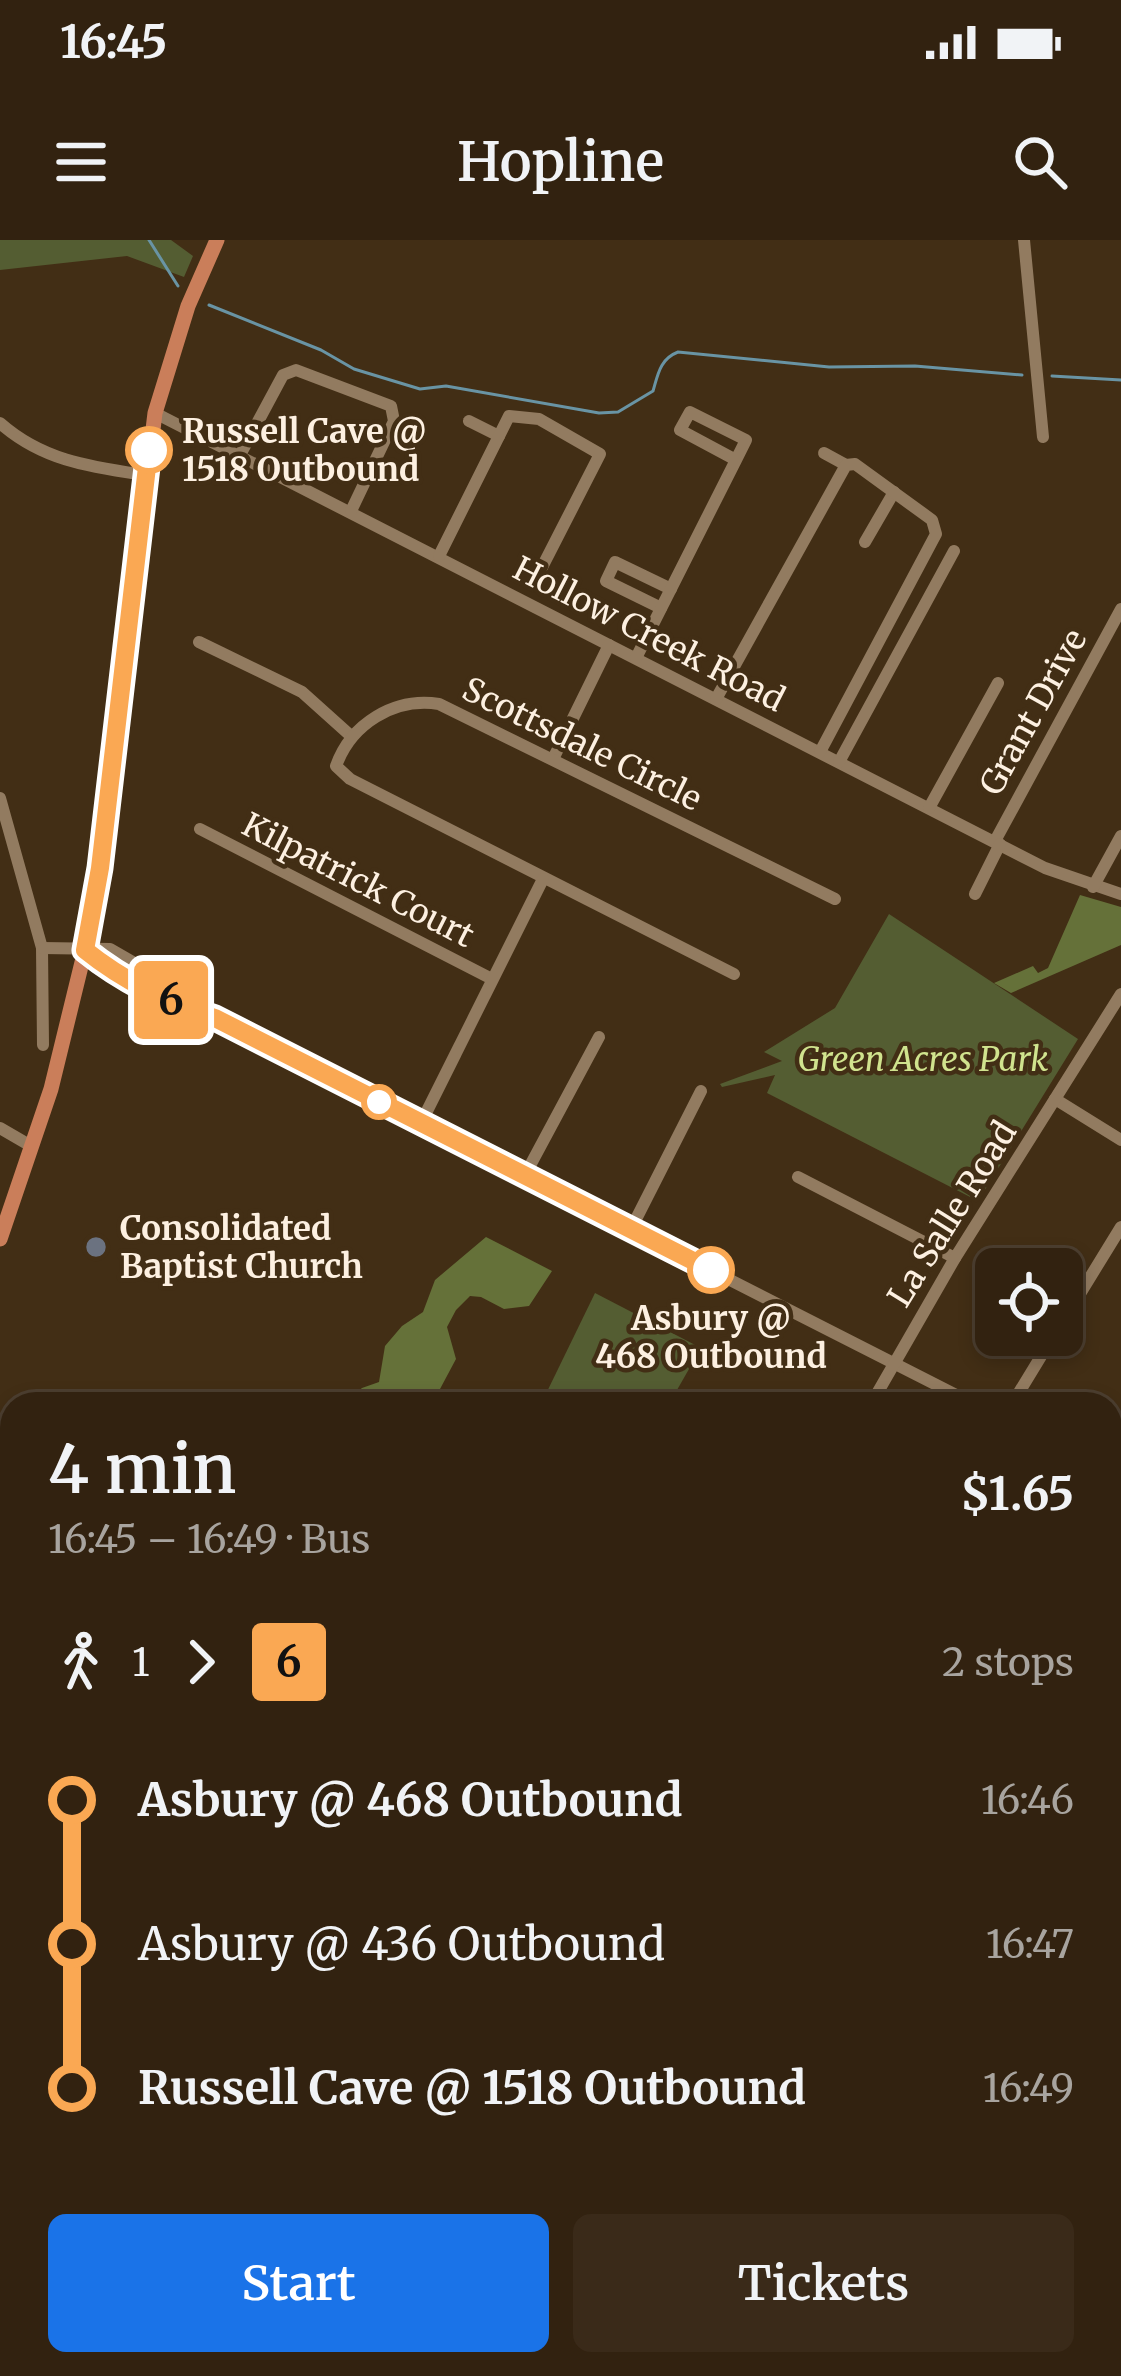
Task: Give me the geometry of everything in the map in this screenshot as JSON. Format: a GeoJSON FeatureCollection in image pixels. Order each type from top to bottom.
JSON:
{"type":"FeatureCollection","features":[{"type":"Feature","properties":{"kind":"main road"},"geometry":{"type":"LineString","coordinates":[[0,1239],[51,1089],[85,950],[103,847],[155,413],[188,306],[217,240]]}},
{"type":"Feature","properties":{"kind":"street"},"geometry":{"type":"LineString","coordinates":[[1024,240],[1043,437]]}},
{"type":"Feature","properties":{"kind":"street"},"geometry":{"type":"LineString","coordinates":[[240,455],[283,375],[296,370],[391,406],[394,421],[351,511]]}},
{"type":"Feature","properties":{"kind":"street"},"geometry":{"type":"LineString","coordinates":[[636,658],[661,608],[671,589],[736,460],[746,440],[689,412],[680,430],[736,460]]}},
{"type":"Feature","properties":{"kind":"street","name":"Hollow Creek Road"},"geometry":{"type":"LineString","coordinates":[[155,413],[998,843],[1093,887],[1121,894]]}},
{"type":"Feature","properties":{"kind":"street"},"geometry":{"type":"LineString","coordinates":[[439,556],[509,416],[539,419],[601,454],[535,581]]}},
{"type":"Feature","properties":{"kind":"street"},"geometry":{"type":"LineString","coordinates":[[469,421],[499,436]]}},
{"type":"Feature","properties":{"kind":"street"},"geometry":{"type":"LineString","coordinates":[[0,423],[56,458],[145,475]]}},
{"type":"Feature","properties":{"kind":"street"},"geometry":{"type":"LineString","coordinates":[[820,752],[936,534],[932,520],[894,492],[855,464],[846,465],[824,452]]}},
{"type":"Feature","properties":{"kind":"street"},"geometry":{"type":"LineString","coordinates":[[716,699],[846,465]]}},
{"type":"Feature","properties":{"kind":"street"},"geometry":{"type":"LineString","coordinates":[[865,542],[894,492]]}},
{"type":"Feature","properties":{"kind":"street"},"geometry":{"type":"LineString","coordinates":[[838,761],[954,551]]}},
{"type":"Feature","properties":{"kind":"street"},"geometry":{"type":"LineString","coordinates":[[661,608],[606,581],[615,562],[671,589]]}},
{"type":"Feature","properties":{"kind":"street","name":"Grant Drive"},"geometry":{"type":"LineString","coordinates":[[975,894],[1121,609]]}},
{"type":"Feature","properties":{"kind":"street"},"geometry":{"type":"LineString","coordinates":[[199,642],[302,692],[351,736],[336,766],[343,774],[734,974]]}},
{"type":"Feature","properties":{"kind":"street"},"geometry":{"type":"LineString","coordinates":[[553,759],[609,644]]}},
{"type":"Feature","properties":{"kind":"street"},"geometry":{"type":"LineString","coordinates":[[929,808],[998,682]]}},
{"type":"Feature","properties":{"kind":"street","name":"Scottsdale Circle"},"geometry":{"type":"LineString","coordinates":[[351,736],[391,709],[428,703],[448,708],[835,899]]}},
{"type":"Feature","properties":{"kind":"street"},"geometry":{"type":"LineString","coordinates":[[0,797],[42,947],[43,1046]]}},
{"type":"Feature","properties":{"kind":"street","name":"Kilpatrick Court"},"geometry":{"type":"LineString","coordinates":[[200,829],[493,979]]}},
{"type":"Feature","properties":{"kind":"street"},"geometry":{"type":"LineString","coordinates":[[1093,887],[1121,836]]}},
{"type":"Feature","properties":{"kind":"street"},"geometry":{"type":"LineString","coordinates":[[421,1123],[544,879]]}},
{"type":"Feature","properties":{"kind":"street"},"geometry":{"type":"LineString","coordinates":[[42,947],[85,950],[105,967],[215,1018],[950,1392]]}},
{"type":"Feature","properties":{"kind":"street","name":"La Salle Road"},"geometry":{"type":"LineString","coordinates":[[877,1392],[955,1258],[1120,998]]}},
{"type":"Feature","properties":{"kind":"street"},"geometry":{"type":"LineString","coordinates":[[525,1175],[599,1037]]}},
{"type":"Feature","properties":{"kind":"street"},"geometry":{"type":"LineString","coordinates":[[631,1229],[701,1091]]}},
{"type":"Feature","properties":{"kind":"street"},"geometry":{"type":"LineString","coordinates":[[1055,1100],[1121,1140]]}},
{"type":"Feature","properties":{"kind":"street"},"geometry":{"type":"LineString","coordinates":[[0,1128],[31,1146]]}},
{"type":"Feature","properties":{"kind":"street"},"geometry":{"type":"LineString","coordinates":[[798,1178],[955,1258]]}},
{"type":"Feature","properties":{"kind":"street"},"geometry":{"type":"LineString","coordinates":[[1083,1289],[1121,1227]]}},
{"type":"Feature","properties":{"kind":"street"},"geometry":{"type":"LineString","coordinates":[[1019,1392],[1041,1356]]}},
{"type":"Feature","properties":{"kind":"green space"},"geometry":{"type":"Polygon","coordinates":[[[0,240],[171,240],[193,256],[184,277],[127,256],[0,270],[0,240]]]}},
{"type":"Feature","properties":{"kind":"green space"},"geometry":{"type":"Polygon","coordinates":[[[1080,895],[1121,907],[1121,945],[1011,993],[994,983],[1033,966],[1038,973],[1048,968],[1080,895]]]}},
{"type":"Feature","properties":{"kind":"green space","name":"Green Acres Park"},"geometry":{"type":"Polygon","coordinates":[[[889,914],[1078,1039],[978,1201],[767,1093],[775,1075],[720,1084],[782,1061],[764,1052],[835,1008],[889,914]]]}},
{"type":"Feature","properties":{"kind":"green space"},"geometry":{"type":"Polygon","coordinates":[[[486,1237],[552,1271],[529,1306],[504,1309],[470,1296],[456,1310],[447,1327],[456,1359],[438,1392],[357,1392],[379,1382],[385,1346],[423,1312],[435,1280],[486,1237]]]}},
{"type":"Feature","properties":{"kind":"green space"},"geometry":{"type":"Polygon","coordinates":[[[595,1293],[701,1348],[676,1392],[547,1392],[595,1293]]]}},
{"type":"Feature","properties":{"kind":"waterway"},"geometry":{"type":"LineString","coordinates":[[149,240],[178,286]]}},
{"type":"Feature","properties":{"kind":"waterway"},"geometry":{"type":"LineString","coordinates":[[209,305],[321,350],[354,369],[420,389],[446,386],[599,413],[618,412],[653,391],[663,363],[678,352],[829,367],[915,366],[1022,375]]}},
{"type":"Feature","properties":{"kind":"waterway"},"geometry":{"type":"LineString","coordinates":[[1052,376],[1121,380]]}},
{"type":"Feature","properties":{"kind":"bus line","name":"6"},"geometry":{"type":"LineString","coordinates":[[149,450],[100,868],[85,950],[105,967],[711,1270]]}},
{"type":"Feature","properties":{"kind":"place","name":"Russell Cave @ 1518 Outbound"},"geometry":{"type":"Point","coordinates":[149,450]}},
{"type":"Feature","properties":{"kind":"place","name":"Consolidated Baptist Church"},"geometry":{"type":"Point","coordinates":[96,1247]}},
{"type":"Feature","properties":{"kind":"place","name":"Asbury @ 468 Outbound"},"geometry":{"type":"Point","coordinates":[711,1270]}}]}
